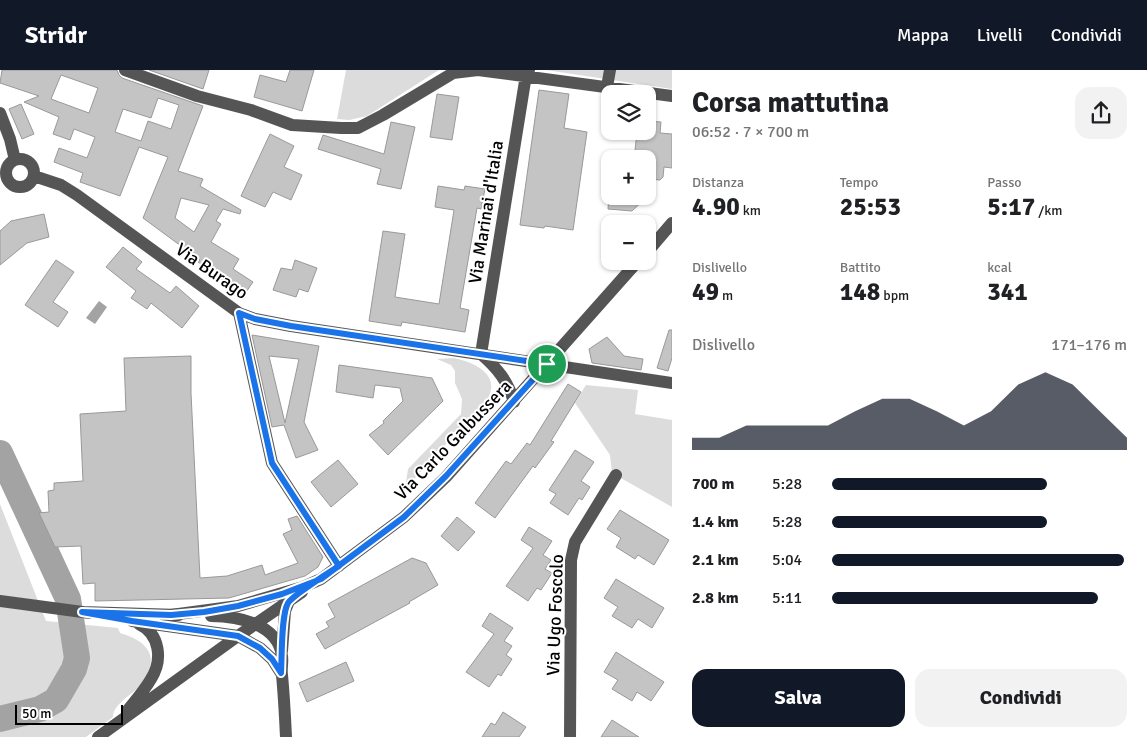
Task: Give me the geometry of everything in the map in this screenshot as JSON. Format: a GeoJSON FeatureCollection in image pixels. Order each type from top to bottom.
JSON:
{"type":"FeatureCollection","features":[{"type":"Feature","properties":{"kind":"street"},"geometry":{"type":"LineString","coordinates":[[125,70],[197,96],[251,110],[292,125],[341,128],[358,128],[453,72],[478,70],[527,73],[601,87]]}},
{"type":"Feature","properties":{"kind":"street"},"geometry":{"type":"LineString","coordinates":[[608,85],[610,70]]}},
{"type":"Feature","properties":{"kind":"street","name":"Via Marinai d'Italia"},"geometry":{"type":"LineString","coordinates":[[481,354],[527,73]]}},
{"type":"Feature","properties":{"kind":"street"},"geometry":{"type":"LineString","coordinates":[[656,94],[672,96]]}},
{"type":"Feature","properties":{"kind":"street"},"geometry":{"type":"LineString","coordinates":[[0,113],[10,139],[15,160]]}},
{"type":"Feature","properties":{"kind":"street"},"geometry":{"type":"LineString","coordinates":[[22,159],[29,162],[34,169],[34,176],[30,184],[22,188],[4,182],[7,168],[15,160],[22,159]]}},
{"type":"Feature","properties":{"kind":"street","name":"Via Burago"},"geometry":{"type":"LineString","coordinates":[[34,176],[61,185],[77,195],[239,313],[255,319],[672,383]]}},
{"type":"Feature","properties":{"kind":"street"},"geometry":{"type":"LineString","coordinates":[[656,242],[672,223]]}},
{"type":"Feature","properties":{"kind":"street","name":"Via Carlo Galbussera"},"geometry":{"type":"LineString","coordinates":[[171,615],[238,606],[282,594],[321,579],[339,566],[404,517],[446,476],[630,270]]}},
{"type":"Feature","properties":{"kind":"street"},"geometry":{"type":"LineString","coordinates":[[239,313],[272,463],[339,566]]}},
{"type":"Feature","properties":{"kind":"street"},"geometry":{"type":"LineString","coordinates":[[481,354],[502,375],[510,389],[514,402]]}},
{"type":"Feature","properties":{"kind":"street","name":"Via Ugo Foscolo"},"geometry":{"type":"LineString","coordinates":[[570,737],[571,560],[575,542],[616,475]]}},
{"type":"Feature","properties":{"kind":"street"},"geometry":{"type":"LineString","coordinates":[[98,737],[321,579]]}},
{"type":"Feature","properties":{"kind":"street","name":"Via Carlo Galbussera"},"geometry":{"type":"LineString","coordinates":[[0,601],[238,636]]}},
{"type":"Feature","properties":{"kind":"street"},"geometry":{"type":"LineString","coordinates":[[286,737],[281,673],[285,611],[289,601]]}},
{"type":"Feature","properties":{"kind":"street","name":"Via Carlo Galbussera"},"geometry":{"type":"LineString","coordinates":[[82,612],[234,617],[256,624]]}},
{"type":"Feature","properties":{"kind":"street","name":"Via Carlo Galbussera"},"geometry":{"type":"LineString","coordinates":[[118,723],[152,678],[157,661],[157,646],[153,634],[132,621]]}},
{"type":"Feature","properties":{"kind":"street"},"geometry":{"type":"LineString","coordinates":[[256,624],[274,637],[282,656]]}},
{"type":"Feature","properties":{"kind":"street"},"geometry":{"type":"LineString","coordinates":[[238,636],[260,648],[272,659],[281,673]]}},
{"type":"Feature","properties":{"kind":"shaded area"},"geometry":{"type":"Polygon","coordinates":[[[346,70],[439,70],[367,116],[349,120],[337,119],[346,70]]]}},
{"type":"Feature","properties":{"kind":"shaded area"},"geometry":{"type":"Polygon","coordinates":[[[546,70],[672,70],[672,89],[656,87],[656,85],[546,70]]]}},
{"type":"Feature","properties":{"kind":"shaded area"},"geometry":{"type":"Polygon","coordinates":[[[99,301],[107,307],[95,324],[86,318],[99,301]]]}},
{"type":"Feature","properties":{"kind":"shaded area"},"geometry":{"type":"Polygon","coordinates":[[[454,358],[483,370],[491,382],[491,390],[488,398],[405,489],[408,469],[461,414],[462,399],[455,383],[455,371],[451,365],[437,359],[454,358]]]}},
{"type":"Feature","properties":{"kind":"shaded area"},"geometry":{"type":"Polygon","coordinates":[[[586,385],[638,390],[635,414],[672,420],[672,507],[612,473],[610,455],[575,403],[586,385]]]}},
{"type":"Feature","properties":{"kind":"shaded area"},"geometry":{"type":"Polygon","coordinates":[[[0,504],[46,621],[118,628],[120,633],[135,639],[146,647],[149,653],[151,659],[150,667],[142,684],[116,708],[113,717],[86,737],[0,737],[0,504]]]}},
{"type":"Feature","properties":{"kind":"building"},"geometry":{"type":"Polygon","coordinates":[[[2,70],[117,70],[122,78],[203,106],[178,171],[203,179],[200,186],[241,210],[240,214],[223,209],[216,221],[221,224],[211,242],[239,259],[233,269],[253,282],[244,295],[204,269],[206,267],[198,262],[200,260],[143,218],[168,157],[139,147],[120,196],[80,182],[83,173],[54,162],[59,148],[87,158],[95,137],[74,129],[70,140],[53,134],[59,117],[24,102],[39,96],[0,83],[2,70]],[[61,75],[51,99],[89,113],[98,88],[61,75]],[[158,98],[151,118],[123,109],[115,132],[141,141],[148,121],[171,129],[179,105],[158,98]],[[181,198],[175,218],[194,232],[209,205],[181,198]]]}},
{"type":"Feature","properties":{"kind":"building"},"geometry":{"type":"Polygon","coordinates":[[[149,70],[209,70],[203,89],[149,70]]]}},
{"type":"Feature","properties":{"kind":"building"},"geometry":{"type":"Polygon","coordinates":[[[290,70],[314,70],[302,111],[254,97],[260,75],[286,82],[290,70]]]}},
{"type":"Feature","properties":{"kind":"building"},"geometry":{"type":"Polygon","coordinates":[[[539,90],[569,94],[564,128],[587,132],[573,230],[520,225],[539,90]]]}},
{"type":"Feature","properties":{"kind":"building"},"geometry":{"type":"Polygon","coordinates":[[[437,94],[459,97],[452,140],[430,137],[437,94]]]}},
{"type":"Feature","properties":{"kind":"building"},"geometry":{"type":"Polygon","coordinates":[[[21,104],[34,134],[22,139],[9,109],[21,104]]]}},
{"type":"Feature","properties":{"kind":"building"},"geometry":{"type":"Polygon","coordinates":[[[391,122],[415,127],[401,189],[377,184],[381,169],[318,149],[323,135],[384,154],[391,122]]]}},
{"type":"Feature","properties":{"kind":"building"},"geometry":{"type":"Polygon","coordinates":[[[656,122],[661,122],[660,133],[672,134],[672,168],[664,167],[663,177],[660,180],[656,180],[656,150],[635,150],[636,140],[656,140],[656,122]]]}},
{"type":"Feature","properties":{"kind":"building"},"geometry":{"type":"Polygon","coordinates":[[[270,134],[294,146],[284,167],[302,175],[291,200],[273,192],[265,207],[241,196],[270,134]]]}},
{"type":"Feature","properties":{"kind":"building"},"geometry":{"type":"Polygon","coordinates":[[[438,186],[464,190],[465,186],[485,189],[481,209],[477,208],[460,308],[469,310],[465,332],[402,322],[401,326],[369,321],[383,231],[405,234],[395,297],[439,304],[454,210],[435,207],[438,186]]]}},
{"type":"Feature","properties":{"kind":"building"},"geometry":{"type":"Polygon","coordinates":[[[608,205],[638,205],[632,211],[608,209],[608,205]]]}},
{"type":"Feature","properties":{"kind":"building"},"geometry":{"type":"Polygon","coordinates":[[[44,214],[49,237],[27,243],[0,265],[0,231],[11,221],[44,214]]]}},
{"type":"Feature","properties":{"kind":"building"},"geometry":{"type":"Polygon","coordinates":[[[123,247],[142,262],[136,269],[170,293],[176,286],[199,306],[182,328],[151,303],[147,309],[131,298],[136,291],[106,267],[123,247]]]}},
{"type":"Feature","properties":{"kind":"building"},"geometry":{"type":"Polygon","coordinates":[[[56,260],[74,272],[53,302],[68,312],[58,327],[25,305],[56,260]]]}},
{"type":"Feature","properties":{"kind":"building"},"geometry":{"type":"Polygon","coordinates":[[[295,260],[317,268],[308,292],[299,289],[296,297],[273,290],[281,268],[292,270],[295,260]]]}},
{"type":"Feature","properties":{"kind":"building"},"geometry":{"type":"Polygon","coordinates":[[[669,330],[672,330],[672,358],[668,371],[657,368],[669,330]]]}},
{"type":"Feature","properties":{"kind":"building"},"geometry":{"type":"Polygon","coordinates":[[[252,335],[319,346],[304,422],[318,450],[296,458],[284,425],[272,427],[252,335]],[[269,356],[285,423],[299,359],[269,356]]]}},
{"type":"Feature","properties":{"kind":"building"},"geometry":{"type":"Polygon","coordinates":[[[607,337],[624,356],[643,359],[641,370],[592,363],[589,349],[607,337]]]}},
{"type":"Feature","properties":{"kind":"building"},"geometry":{"type":"Polygon","coordinates":[[[191,356],[200,578],[227,576],[262,565],[265,575],[298,563],[283,534],[292,530],[288,519],[297,516],[323,557],[318,567],[305,576],[229,598],[95,601],[95,583],[83,584],[81,546],[55,547],[39,513],[49,512],[48,491],[54,490],[54,483],[83,481],[80,414],[126,411],[124,358],[191,356]]]}},
{"type":"Feature","properties":{"kind":"building"},"geometry":{"type":"Polygon","coordinates":[[[339,365],[432,378],[443,401],[388,455],[369,435],[384,423],[383,421],[403,401],[400,388],[375,385],[373,398],[336,392],[339,365]]]}},
{"type":"Feature","properties":{"kind":"building"},"geometry":{"type":"Polygon","coordinates":[[[568,384],[581,392],[551,441],[554,442],[535,468],[533,466],[495,518],[475,503],[506,461],[511,464],[527,443],[530,445],[568,384]]]}},
{"type":"Feature","properties":{"kind":"building"},"geometry":{"type":"Polygon","coordinates":[[[575,450],[594,462],[581,481],[590,487],[582,500],[579,498],[568,515],[550,503],[556,494],[549,490],[575,450]]]}},
{"type":"Feature","properties":{"kind":"building"},"geometry":{"type":"Polygon","coordinates":[[[338,460],[358,484],[331,507],[311,482],[338,460]]]}},
{"type":"Feature","properties":{"kind":"building"},"geometry":{"type":"Polygon","coordinates":[[[620,510],[669,540],[654,565],[638,555],[635,559],[616,547],[621,538],[607,529],[620,510]]]}},
{"type":"Feature","properties":{"kind":"building"},"geometry":{"type":"Polygon","coordinates":[[[457,517],[475,532],[458,551],[441,536],[457,517]]]}},
{"type":"Feature","properties":{"kind":"building"},"geometry":{"type":"Polygon","coordinates":[[[529,527],[552,541],[543,555],[551,560],[545,569],[552,573],[541,590],[537,588],[528,601],[506,586],[533,548],[521,540],[529,527]]]}},
{"type":"Feature","properties":{"kind":"building"},"geometry":{"type":"Polygon","coordinates":[[[412,558],[426,563],[438,585],[410,603],[325,649],[316,634],[329,627],[326,622],[335,617],[328,604],[412,558]]]}},
{"type":"Feature","properties":{"kind":"building"},"geometry":{"type":"Polygon","coordinates":[[[616,579],[664,608],[652,628],[638,619],[632,628],[612,616],[618,607],[604,598],[616,579]]]}},
{"type":"Feature","properties":{"kind":"building"},"geometry":{"type":"Polygon","coordinates":[[[490,613],[513,628],[504,641],[512,646],[506,655],[512,659],[501,676],[498,674],[489,687],[466,672],[494,634],[482,626],[490,613]]]}},
{"type":"Feature","properties":{"kind":"building"},"geometry":{"type":"Polygon","coordinates":[[[616,652],[664,682],[651,701],[637,692],[632,701],[612,689],[618,680],[604,672],[616,652]]]}},
{"type":"Feature","properties":{"kind":"building"},"geometry":{"type":"Polygon","coordinates":[[[346,662],[354,681],[307,702],[299,683],[346,662]]]}},
{"type":"Feature","properties":{"kind":"building"},"geometry":{"type":"Polygon","coordinates":[[[503,712],[526,727],[519,737],[482,737],[491,723],[495,725],[503,712]]]}},
{"type":"Feature","properties":{"kind":"building"},"geometry":{"type":"Polygon","coordinates":[[[612,720],[639,737],[601,737],[612,720]]]}},
{"type":"Feature","properties":{"kind":"waterway"},"geometry":{"type":"LineString","coordinates":[[0,453],[68,599],[77,658],[74,669],[56,700],[40,709],[0,719]]}},
{"type":"Feature","properties":{"kind":"route"},"geometry":{"type":"LineString","coordinates":[[547,364],[291,326],[255,319],[239,313],[272,463],[339,566],[289,601],[285,611],[281,673],[272,659],[260,648],[238,636],[82,612],[171,615],[204,612],[238,606],[282,594],[302,587],[321,579],[339,566],[404,517],[446,476],[547,364]]}}]}
